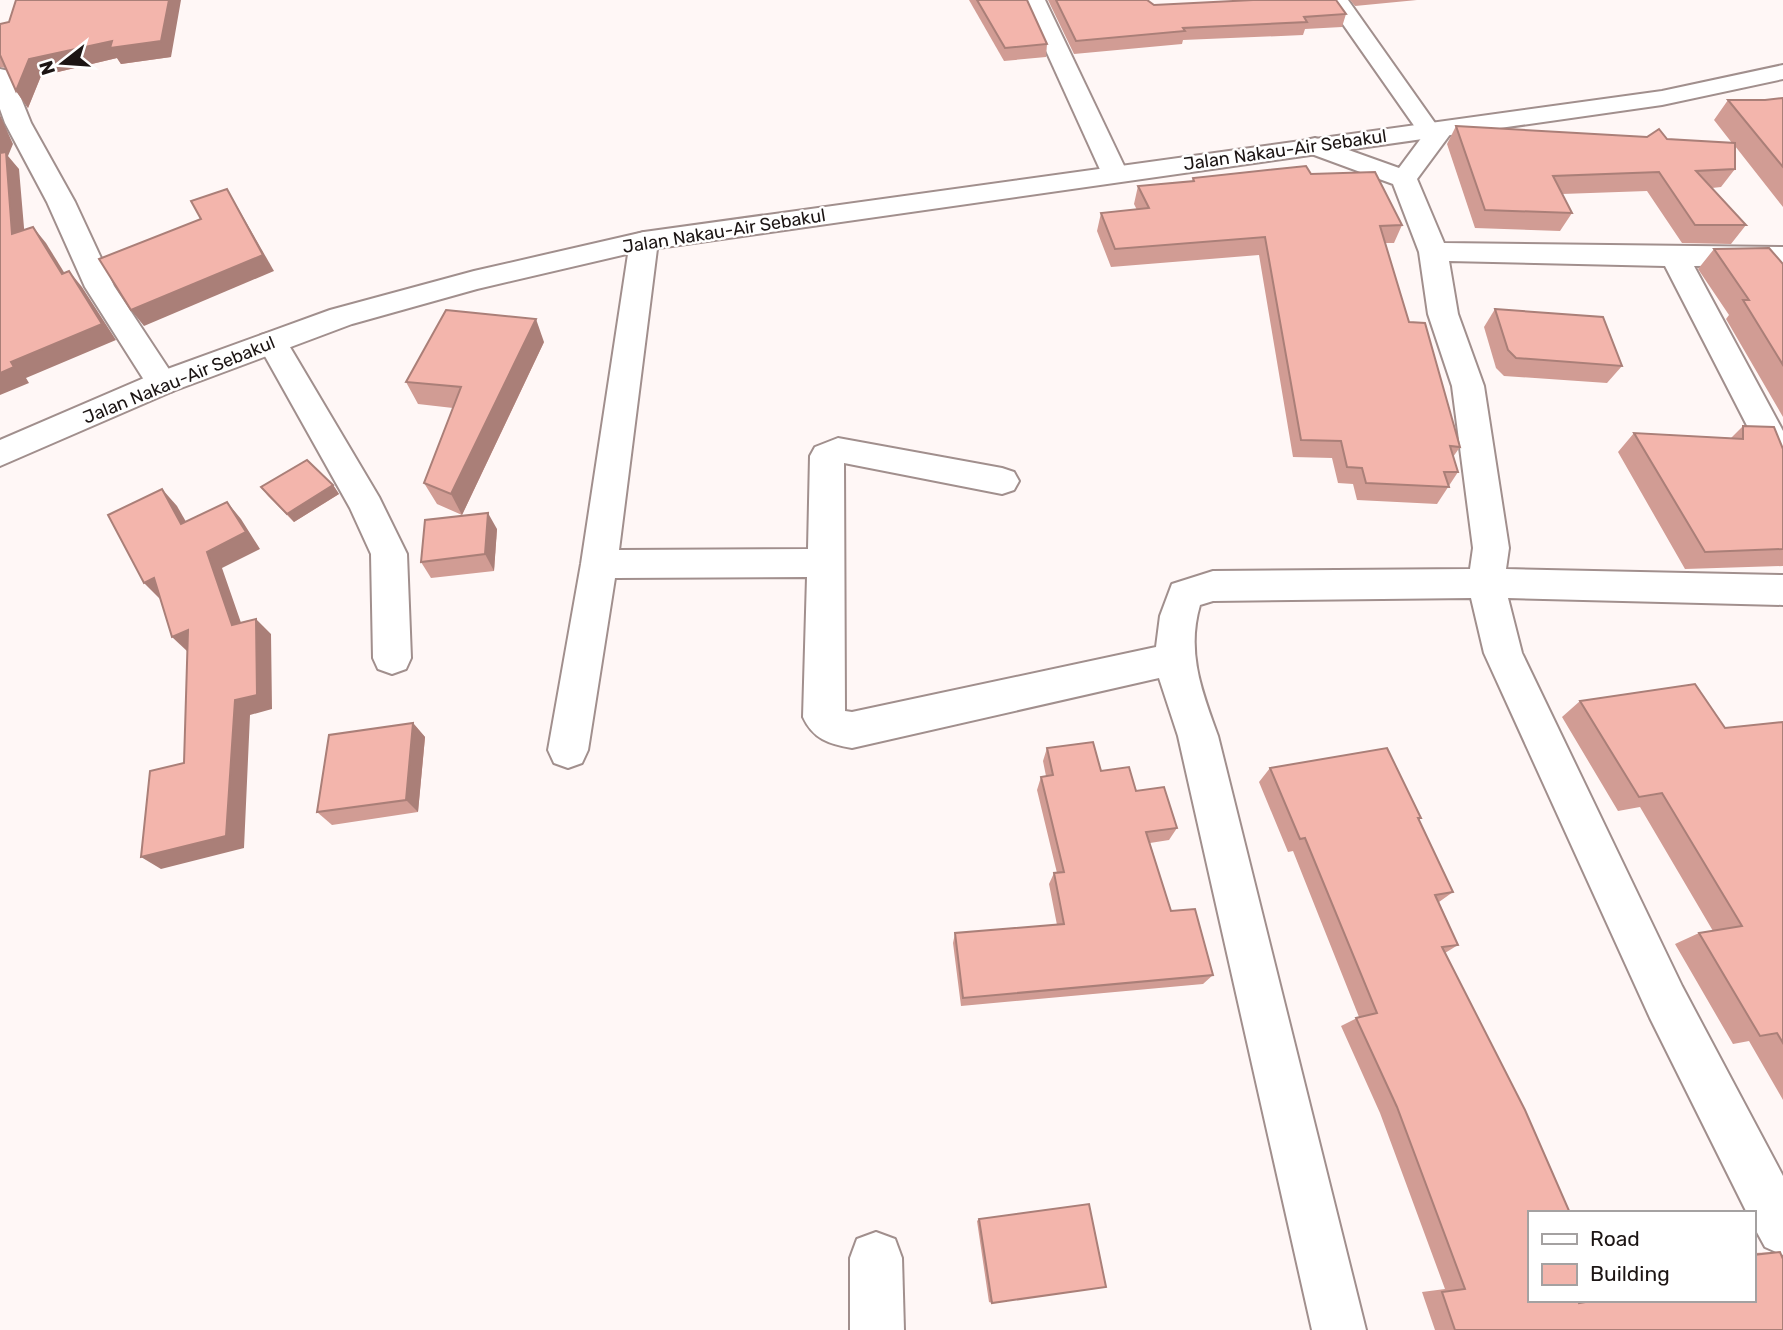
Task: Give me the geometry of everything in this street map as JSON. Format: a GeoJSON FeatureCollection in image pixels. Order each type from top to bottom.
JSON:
{"type":"FeatureCollection","features":[{"type":"Feature","properties":{"kind":"main road"},"geometry":{"type":"LineString","coordinates":[[1034,0],[1115,174]]}},
{"type":"Feature","properties":{"kind":"main road"},"geometry":{"type":"LineString","coordinates":[[1314,1],[1327,0]]}},
{"type":"Feature","properties":{"kind":"main road"},"geometry":{"type":"LineString","coordinates":[[1337,0],[1435,130],[1404,179]]}},
{"type":"Feature","properties":{"kind":"main road","name":"Jalan Nakau-Air Sebakul"},"geometry":{"type":"LineString","coordinates":[[0,454],[162,383],[341,317],[474,280],[645,241],[1662,98],[1783,72]]}},
{"type":"Feature","properties":{"kind":"main road"},"geometry":{"type":"LineString","coordinates":[[0,76],[18,122],[61,202],[80,248],[100,286],[162,383]]}},
{"type":"Feature","properties":{"kind":"main road"},"geometry":{"type":"LineString","coordinates":[[1315,146],[1404,179],[1433,252],[1443,314],[1468,386],[1491,548],[1486,583],[1503,653],[1666,1002],[1783,1229]]}},
{"type":"Feature","properties":{"kind":"main road"},"geometry":{"type":"LineString","coordinates":[[568,750],[599,564],[645,241]]}},
{"type":"Feature","properties":{"kind":"main road"},"geometry":{"type":"LineString","coordinates":[[1433,252],[1675,257],[1783,256]]}},
{"type":"Feature","properties":{"kind":"main road"},"geometry":{"type":"LineString","coordinates":[[1675,257],[1774,445],[1783,471]]}},
{"type":"Feature","properties":{"kind":"main road"},"geometry":{"type":"LineString","coordinates":[[272,342],[348,472],[389,554],[392,658]]}},
{"type":"Feature","properties":{"kind":"main road"},"geometry":{"type":"LineString","coordinates":[[1002,481],[838,450],[827,456],[823,717],[835,727],[852,730],[1172,659]]}},
{"type":"Feature","properties":{"kind":"main road"},"geometry":{"type":"LineString","coordinates":[[599,564],[824,563]]}},
{"type":"Feature","properties":{"kind":"main road"},"geometry":{"type":"LineString","coordinates":[[1339,1330],[1198,736],[1172,659],[1178,615],[1185,595],[1213,586],[1486,583],[1646,583],[1783,590]]}},
{"type":"Feature","properties":{"kind":"main road"},"geometry":{"type":"LineString","coordinates":[[876,1258],[877,1330]]}},
{"type":"Feature","properties":{"kind":"building"},"geometry":{"type":"Polygon","coordinates":[[[16,0],[169,0],[161,41],[110,48],[112,41],[29,59],[16,91],[0,55],[0,24],[9,22],[16,0]]]}},
{"type":"Feature","properties":{"kind":"building"},"geometry":{"type":"Polygon","coordinates":[[[977,0],[1027,0],[1047,44],[1005,48],[977,0]]]}},
{"type":"Feature","properties":{"kind":"building"},"geometry":{"type":"Polygon","coordinates":[[[1056,0],[1147,0],[1154,5],[1253,0],[1336,0],[1346,14],[1304,17],[1307,22],[1183,28],[1185,31],[1076,41],[1056,0]]]}},
{"type":"Feature","properties":{"kind":"building"},"geometry":{"type":"Polygon","coordinates":[[[1783,98],[1783,167],[1728,100],[1783,98]]]}},
{"type":"Feature","properties":{"kind":"building"},"geometry":{"type":"Polygon","coordinates":[[[1456,126],[1647,137],[1659,129],[1667,139],[1735,143],[1735,169],[1696,171],[1746,225],[1695,225],[1659,172],[1553,176],[1572,213],[1485,210],[1456,126]]]}},
{"type":"Feature","properties":{"kind":"building"},"geometry":{"type":"Polygon","coordinates":[[[6,152],[12,234],[33,227],[62,274],[69,271],[102,324],[11,362],[14,367],[0,373],[0,153],[6,152]]]}},
{"type":"Feature","properties":{"kind":"building"},"geometry":{"type":"Polygon","coordinates":[[[1306,166],[1311,174],[1375,172],[1402,225],[1380,226],[1409,322],[1425,323],[1460,447],[1450,446],[1458,472],[1444,472],[1449,487],[1366,483],[1362,468],[1347,467],[1341,441],[1301,440],[1265,237],[1115,249],[1101,213],[1149,208],[1138,186],[1306,166]]]}},
{"type":"Feature","properties":{"kind":"building"},"geometry":{"type":"Polygon","coordinates":[[[227,189],[263,255],[131,310],[99,259],[201,219],[191,201],[227,189]]]}},
{"type":"Feature","properties":{"kind":"building"},"geometry":{"type":"Polygon","coordinates":[[[1769,248],[1783,264],[1783,365],[1743,300],[1749,300],[1714,249],[1769,248]]]}},
{"type":"Feature","properties":{"kind":"building"},"geometry":{"type":"Polygon","coordinates":[[[1495,309],[1603,317],[1622,366],[1516,358],[1508,350],[1495,309]]]}},
{"type":"Feature","properties":{"kind":"building"},"geometry":{"type":"Polygon","coordinates":[[[446,310],[536,319],[451,494],[424,483],[461,387],[406,382],[446,310]]]}},
{"type":"Feature","properties":{"kind":"building"},"geometry":{"type":"Polygon","coordinates":[[[1743,426],[1774,427],[1783,449],[1783,549],[1705,552],[1634,433],[1743,439],[1743,426]]]}},
{"type":"Feature","properties":{"kind":"building"},"geometry":{"type":"Polygon","coordinates":[[[307,460],[333,485],[287,514],[261,487],[307,460]]]}},
{"type":"Feature","properties":{"kind":"building"},"geometry":{"type":"Polygon","coordinates":[[[162,489],[181,524],[227,502],[246,532],[207,552],[232,625],[256,619],[257,695],[235,700],[226,836],[141,857],[150,771],[184,763],[188,630],[172,637],[154,578],[144,583],[108,515],[162,489]]]}},
{"type":"Feature","properties":{"kind":"building"},"geometry":{"type":"Polygon","coordinates":[[[488,513],[485,554],[421,562],[425,520],[488,513]]]}},
{"type":"Feature","properties":{"kind":"building"},"geometry":{"type":"Polygon","coordinates":[[[1695,684],[1725,728],[1783,722],[1783,1043],[1777,1033],[1760,1036],[1699,933],[1742,926],[1662,793],[1639,797],[1580,701],[1695,684]]]}},
{"type":"Feature","properties":{"kind":"building"},"geometry":{"type":"Polygon","coordinates":[[[413,723],[406,800],[317,812],[329,735],[413,723]]]}},
{"type":"Feature","properties":{"kind":"building"},"geometry":{"type":"Polygon","coordinates":[[[1093,742],[1101,771],[1129,767],[1136,791],[1164,787],[1177,828],[1146,832],[1171,911],[1195,909],[1213,975],[963,998],[955,933],[1064,924],[1054,873],[1064,872],[1041,777],[1053,775],[1047,748],[1093,742]]]}},
{"type":"Feature","properties":{"kind":"building"},"geometry":{"type":"Polygon","coordinates":[[[1387,748],[1421,818],[1418,818],[1453,892],[1435,895],[1458,945],[1442,947],[1525,1110],[1569,1211],[1528,1211],[1528,1302],[1755,1302],[1755,1255],[1780,1252],[1783,1259],[1783,1330],[1455,1330],[1442,1292],[1465,1289],[1397,1107],[1356,1018],[1377,1013],[1305,838],[1300,839],[1270,768],[1387,748]]]}},
{"type":"Feature","properties":{"kind":"building"},"geometry":{"type":"Polygon","coordinates":[[[1089,1204],[1106,1287],[992,1303],[979,1219],[1089,1204]]]}}]}
